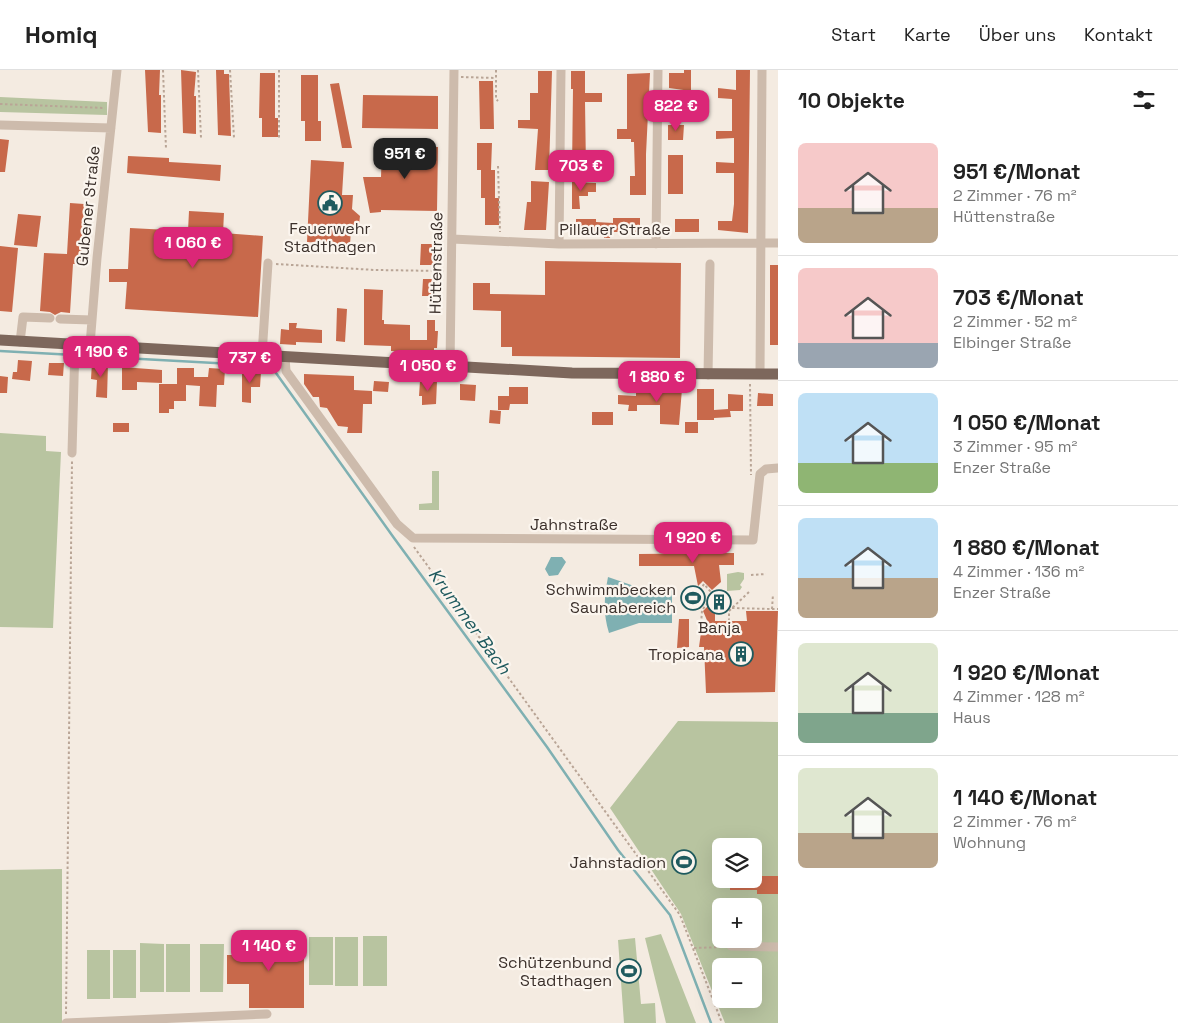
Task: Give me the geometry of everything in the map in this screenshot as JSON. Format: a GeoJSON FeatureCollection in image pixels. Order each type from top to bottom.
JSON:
{"type":"FeatureCollection","features":[{"type":"Feature","properties":{"kind":"main road"},"geometry":{"type":"LineString","coordinates":[[0,340],[75,351],[90,345],[572,373],[778,374]]}},
{"type":"Feature","properties":{"kind":"street","name":"Gubener Straße"},"geometry":{"type":"LineString","coordinates":[[90,345],[117,70]]}},
{"type":"Feature","properties":{"kind":"street"},"geometry":{"type":"LineString","coordinates":[[558,244],[561,70]]}},
{"type":"Feature","properties":{"kind":"street"},"geometry":{"type":"LineString","coordinates":[[656,244],[658,70]]}},
{"type":"Feature","properties":{"kind":"street"},"geometry":{"type":"LineString","coordinates":[[755,374],[760,244],[762,70]]}},
{"type":"Feature","properties":{"kind":"street","name":"Hüttenstraße"},"geometry":{"type":"LineString","coordinates":[[450,366],[454,74]]}},
{"type":"Feature","properties":{"kind":"street"},"geometry":{"type":"LineString","coordinates":[[0,124],[111,128]]}},
{"type":"Feature","properties":{"kind":"street","name":"Pillauer Straße"},"geometry":{"type":"LineString","coordinates":[[452,239],[558,244],[778,243]]}},
{"type":"Feature","properties":{"kind":"street"},"geometry":{"type":"LineString","coordinates":[[262,355],[268,264]]}},
{"type":"Feature","properties":{"kind":"street"},"geometry":{"type":"LineString","coordinates":[[708,375],[710,264]]}},
{"type":"Feature","properties":{"kind":"street"},"geometry":{"type":"LineString","coordinates":[[20,342],[23,317],[50,318]]}},
{"type":"Feature","properties":{"kind":"street"},"geometry":{"type":"LineString","coordinates":[[60,319],[92,320]]}},
{"type":"Feature","properties":{"kind":"street"},"geometry":{"type":"LineString","coordinates":[[72,453],[75,351]]}},
{"type":"Feature","properties":{"kind":"street"},"geometry":{"type":"LineString","coordinates":[[285,357],[286,371],[397,524],[413,538]]}},
{"type":"Feature","properties":{"kind":"street"},"geometry":{"type":"LineString","coordinates":[[759,477],[766,469],[778,468]]}},
{"type":"Feature","properties":{"kind":"street","name":"Jahnstraße"},"geometry":{"type":"LineString","coordinates":[[413,538],[753,540],[759,477]]}},
{"type":"Feature","properties":{"kind":"street"},"geometry":{"type":"LineString","coordinates":[[762,947],[778,947]]}},
{"type":"Feature","properties":{"kind":"street"},"geometry":{"type":"LineString","coordinates":[[66,1022],[267,1014]]}},
{"type":"Feature","properties":{"kind":"path"},"geometry":{"type":"LineString","coordinates":[[163,70],[166,149]]}},
{"type":"Feature","properties":{"kind":"path"},"geometry":{"type":"LineString","coordinates":[[198,70],[202,138]]}},
{"type":"Feature","properties":{"kind":"path"},"geometry":{"type":"LineString","coordinates":[[230,70],[234,138]]}},
{"type":"Feature","properties":{"kind":"path"},"geometry":{"type":"LineString","coordinates":[[279,70],[279,139]]}},
{"type":"Feature","properties":{"kind":"path"},"geometry":{"type":"LineString","coordinates":[[496,70],[496,99],[498,101]]}},
{"type":"Feature","properties":{"kind":"path"},"geometry":{"type":"LineString","coordinates":[[454,74],[496,78]]}},
{"type":"Feature","properties":{"kind":"path"},"geometry":{"type":"LineString","coordinates":[[0,104],[113,108]]}},
{"type":"Feature","properties":{"kind":"path"},"geometry":{"type":"LineString","coordinates":[[498,166],[500,242]]}},
{"type":"Feature","properties":{"kind":"path"},"geometry":{"type":"LineString","coordinates":[[268,264],[375,270],[451,271]]}},
{"type":"Feature","properties":{"kind":"path"},"geometry":{"type":"LineString","coordinates":[[755,374],[750,475],[759,477]]}},
{"type":"Feature","properties":{"kind":"path"},"geometry":{"type":"LineString","coordinates":[[66,1022],[72,453]]}},
{"type":"Feature","properties":{"kind":"path"},"geometry":{"type":"LineString","coordinates":[[413,538],[414,547],[426,565],[680,915],[722,1023]]}},
{"type":"Feature","properties":{"kind":"path"},"geometry":{"type":"LineString","coordinates":[[750,575],[766,574]]}},
{"type":"Feature","properties":{"kind":"path"},"geometry":{"type":"LineString","coordinates":[[695,608],[701,600],[699,593],[704,584],[710,591],[711,599],[702,610],[701,625]]}},
{"type":"Feature","properties":{"kind":"path"},"geometry":{"type":"LineString","coordinates":[[729,621],[729,611],[749,592]]}},
{"type":"Feature","properties":{"kind":"path"},"geometry":{"type":"LineString","coordinates":[[772,608],[773,594]]}},
{"type":"Feature","properties":{"kind":"path"},"geometry":{"type":"LineString","coordinates":[[732,608],[778,609]]}},
{"type":"Feature","properties":{"kind":"path"},"geometry":{"type":"LineString","coordinates":[[694,948],[712,947]]}},
{"type":"Feature","properties":{"kind":"green space"},"geometry":{"type":"Polygon","coordinates":[[[0,97],[107,102],[107,115],[0,112],[0,97]]]}},
{"type":"Feature","properties":{"kind":"green space"},"geometry":{"type":"Polygon","coordinates":[[[0,433],[46,436],[46,451],[61,452],[53,628],[0,627],[0,433]]]}},
{"type":"Feature","properties":{"kind":"green space"},"geometry":{"type":"Polygon","coordinates":[[[432,471],[439,471],[439,510],[419,510],[419,504],[432,503],[432,471]]]}},
{"type":"Feature","properties":{"kind":"green space"},"geometry":{"type":"Polygon","coordinates":[[[744,573],[744,579],[740,585],[742,587],[740,590],[727,591],[727,574],[744,573]]]}},
{"type":"Feature","properties":{"kind":"green space","name":"Jahnstadion"},"geometry":{"type":"Polygon","coordinates":[[[678,721],[778,722],[778,1023],[725,1023],[719,1008],[762,1008],[762,958],[712,958],[712,991],[681,914],[610,808],[678,721]]]}},
{"type":"Feature","properties":{"kind":"green space"},"geometry":{"type":"Polygon","coordinates":[[[62,869],[62,1023],[0,1023],[0,870],[62,869]]]}},
{"type":"Feature","properties":{"kind":"green space"},"geometry":{"type":"Polygon","coordinates":[[[661,934],[696,1023],[666,1023],[645,938],[661,934]]]}},
{"type":"Feature","properties":{"kind":"green space"},"geometry":{"type":"Polygon","coordinates":[[[363,936],[387,936],[387,986],[363,986],[363,936]]]}},
{"type":"Feature","properties":{"kind":"green space"},"geometry":{"type":"Polygon","coordinates":[[[309,937],[333,937],[333,985],[309,985],[309,937]]]}},
{"type":"Feature","properties":{"kind":"green space"},"geometry":{"type":"Polygon","coordinates":[[[335,937],[358,937],[358,986],[335,986],[335,937]]]}},
{"type":"Feature","properties":{"kind":"green space","name":"Schützenbund Stadthagen"},"geometry":{"type":"Polygon","coordinates":[[[635,938],[641,1004],[655,1003],[656,1023],[624,1023],[618,940],[635,938]]]}},
{"type":"Feature","properties":{"kind":"green space"},"geometry":{"type":"Polygon","coordinates":[[[140,943],[164,944],[164,992],[140,992],[140,943]]]}},
{"type":"Feature","properties":{"kind":"green space"},"geometry":{"type":"Polygon","coordinates":[[[166,944],[190,944],[190,992],[166,992],[166,944]]]}},
{"type":"Feature","properties":{"kind":"green space"},"geometry":{"type":"Polygon","coordinates":[[[200,944],[224,944],[223,992],[200,992],[200,944]]]}},
{"type":"Feature","properties":{"kind":"green space"},"geometry":{"type":"Polygon","coordinates":[[[87,950],[110,950],[110,999],[87,999],[87,950]]]}},
{"type":"Feature","properties":{"kind":"green space"},"geometry":{"type":"Polygon","coordinates":[[[113,950],[136,950],[136,998],[113,998],[113,950]]]}},
{"type":"Feature","properties":{"kind":"water"},"geometry":{"type":"Polygon","coordinates":[[[551,557],[562,557],[566,562],[558,575],[549,576],[545,569],[551,557]]]}},
{"type":"Feature","properties":{"kind":"water"},"geometry":{"type":"Polygon","coordinates":[[[608,577],[640,588],[672,588],[672,623],[639,623],[609,633],[605,605],[608,577]]]}},
{"type":"Feature","properties":{"kind":"building"},"geometry":{"type":"Polygon","coordinates":[[[145,70],[160,70],[161,133],[148,132],[145,70]]]}},
{"type":"Feature","properties":{"kind":"building"},"geometry":{"type":"Polygon","coordinates":[[[181,70],[196,72],[194,96],[196,96],[196,134],[183,133],[181,70]]]}},
{"type":"Feature","properties":{"kind":"building"},"geometry":{"type":"Polygon","coordinates":[[[216,70],[224,70],[224,74],[229,74],[231,136],[218,135],[216,70]]]}},
{"type":"Feature","properties":{"kind":"building"},"geometry":{"type":"Polygon","coordinates":[[[684,70],[691,70],[691,91],[669,88],[669,73],[684,73],[684,70]]]}},
{"type":"Feature","properties":{"kind":"building"},"geometry":{"type":"Polygon","coordinates":[[[736,70],[750,70],[748,233],[718,230],[718,221],[732,221],[734,173],[716,173],[716,162],[734,163],[734,138],[716,139],[716,131],[732,131],[732,99],[718,98],[718,88],[736,90],[736,70]]]}},
{"type":"Feature","properties":{"kind":"building"},"geometry":{"type":"Polygon","coordinates":[[[538,71],[552,71],[549,170],[535,170],[538,129],[518,128],[518,120],[530,120],[530,93],[538,93],[538,71]]]}},
{"type":"Feature","properties":{"kind":"building"},"geometry":{"type":"Polygon","coordinates":[[[571,71],[585,71],[585,93],[602,93],[602,102],[585,102],[586,169],[572,169],[573,89],[571,89],[571,71]]]}},
{"type":"Feature","properties":{"kind":"building"},"geometry":{"type":"Polygon","coordinates":[[[260,73],[275,73],[275,118],[278,118],[278,137],[262,137],[262,118],[259,118],[260,73]]]}},
{"type":"Feature","properties":{"kind":"building"},"geometry":{"type":"Polygon","coordinates":[[[650,73],[646,195],[630,195],[630,176],[635,176],[634,142],[631,142],[631,139],[617,139],[617,129],[627,129],[627,74],[650,73]]]}},
{"type":"Feature","properties":{"kind":"building"},"geometry":{"type":"Polygon","coordinates":[[[301,75],[318,75],[318,121],[321,121],[321,141],[305,141],[305,121],[301,121],[301,75]]]}},
{"type":"Feature","properties":{"kind":"building"},"geometry":{"type":"Polygon","coordinates":[[[479,81],[493,81],[494,129],[480,129],[479,81]]]}},
{"type":"Feature","properties":{"kind":"building"},"geometry":{"type":"Polygon","coordinates":[[[339,83],[352,148],[342,148],[330,84],[339,83]]]}},
{"type":"Feature","properties":{"kind":"building"},"geometry":{"type":"Polygon","coordinates":[[[363,95],[438,96],[438,129],[362,128],[363,95]]]}},
{"type":"Feature","properties":{"kind":"building"},"geometry":{"type":"Polygon","coordinates":[[[668,125],[684,125],[683,140],[668,140],[668,125]]]}},
{"type":"Feature","properties":{"kind":"building"},"geometry":{"type":"Polygon","coordinates":[[[0,139],[9,140],[5,172],[0,172],[0,139]]]}},
{"type":"Feature","properties":{"kind":"building"},"geometry":{"type":"Polygon","coordinates":[[[477,143],[492,143],[491,170],[495,170],[495,198],[499,198],[499,225],[485,225],[485,198],[481,198],[481,170],[477,170],[477,143]]]}},
{"type":"Feature","properties":{"kind":"building"},"geometry":{"type":"Polygon","coordinates":[[[382,146],[438,147],[437,211],[381,210],[381,212],[370,213],[363,177],[381,177],[382,146]]]}},
{"type":"Feature","properties":{"kind":"building"},"geometry":{"type":"Polygon","coordinates":[[[668,155],[683,155],[683,194],[668,194],[668,155]]]}},
{"type":"Feature","properties":{"kind":"building"},"geometry":{"type":"Polygon","coordinates":[[[128,156],[169,158],[169,162],[221,165],[220,181],[127,173],[128,156]]]}},
{"type":"Feature","properties":{"kind":"building","name":"Feuerwehr Stadthagen"},"geometry":{"type":"Polygon","coordinates":[[[311,160],[344,162],[342,195],[353,195],[352,209],[360,216],[359,225],[351,229],[350,245],[307,242],[311,160]]]}},
{"type":"Feature","properties":{"kind":"building"},"geometry":{"type":"Polygon","coordinates":[[[531,181],[549,182],[546,230],[524,230],[527,202],[531,202],[531,181]]]}},
{"type":"Feature","properties":{"kind":"building"},"geometry":{"type":"Polygon","coordinates":[[[572,182],[596,183],[596,192],[588,192],[588,196],[579,196],[580,209],[572,209],[572,182]]]}},
{"type":"Feature","properties":{"kind":"building"},"geometry":{"type":"Polygon","coordinates":[[[70,203],[84,204],[81,264],[73,264],[70,313],[61,312],[55,315],[50,312],[40,311],[44,253],[67,254],[70,203]]]}},
{"type":"Feature","properties":{"kind":"building"},"geometry":{"type":"Polygon","coordinates":[[[189,211],[224,213],[223,233],[263,236],[258,317],[125,309],[127,282],[109,282],[109,269],[128,269],[130,228],[188,231],[189,211]]]}},
{"type":"Feature","properties":{"kind":"building"},"geometry":{"type":"Polygon","coordinates":[[[18,214],[41,216],[37,247],[14,245],[18,214]]]}},
{"type":"Feature","properties":{"kind":"building"},"geometry":{"type":"Polygon","coordinates":[[[613,218],[640,218],[640,232],[611,232],[610,238],[604,238],[604,233],[576,233],[576,219],[596,219],[596,222],[613,223],[613,218]]]}},
{"type":"Feature","properties":{"kind":"building"},"geometry":{"type":"Polygon","coordinates":[[[675,219],[699,219],[699,232],[675,232],[675,219]]]}},
{"type":"Feature","properties":{"kind":"building"},"geometry":{"type":"Polygon","coordinates":[[[421,244],[437,244],[437,265],[420,265],[421,244]]]}},
{"type":"Feature","properties":{"kind":"building"},"geometry":{"type":"Polygon","coordinates":[[[0,246],[18,248],[12,312],[0,311],[0,246]]]}},
{"type":"Feature","properties":{"kind":"building"},"geometry":{"type":"Polygon","coordinates":[[[545,261],[681,263],[680,358],[512,356],[512,347],[501,347],[501,311],[473,310],[473,283],[490,283],[490,294],[545,295],[545,261]]]}},
{"type":"Feature","properties":{"kind":"building"},"geometry":{"type":"Polygon","coordinates":[[[770,265],[778,265],[778,345],[770,345],[770,265]]]}},
{"type":"Feature","properties":{"kind":"building"},"geometry":{"type":"Polygon","coordinates":[[[423,279],[437,279],[437,296],[422,296],[423,279]]]}},
{"type":"Feature","properties":{"kind":"building"},"geometry":{"type":"Polygon","coordinates":[[[364,289],[383,290],[382,320],[384,320],[384,324],[410,325],[410,340],[427,340],[427,320],[435,320],[435,331],[438,331],[437,348],[434,348],[434,354],[391,351],[391,346],[364,345],[364,289]]]}},
{"type":"Feature","properties":{"kind":"building"},"geometry":{"type":"Polygon","coordinates":[[[337,308],[347,309],[345,342],[336,341],[337,308]]]}},
{"type":"Feature","properties":{"kind":"building"},"geometry":{"type":"Polygon","coordinates":[[[289,323],[297,323],[296,328],[322,330],[322,343],[296,342],[296,345],[280,344],[281,329],[289,330],[289,323]]]}},
{"type":"Feature","properties":{"kind":"building"},"geometry":{"type":"Polygon","coordinates":[[[18,360],[32,361],[30,381],[12,379],[13,372],[17,372],[18,360]]]}},
{"type":"Feature","properties":{"kind":"building"},"geometry":{"type":"Polygon","coordinates":[[[92,362],[108,363],[107,398],[96,397],[97,380],[91,379],[92,362]]]}},
{"type":"Feature","properties":{"kind":"building"},"geometry":{"type":"Polygon","coordinates":[[[49,363],[64,363],[63,376],[48,375],[49,363]]]}},
{"type":"Feature","properties":{"kind":"building"},"geometry":{"type":"Polygon","coordinates":[[[122,367],[162,370],[162,383],[137,382],[137,390],[122,390],[122,367]]]}},
{"type":"Feature","properties":{"kind":"building"},"geometry":{"type":"Polygon","coordinates":[[[177,368],[194,368],[194,377],[208,377],[209,368],[225,369],[224,385],[217,385],[216,407],[199,406],[200,386],[186,385],[186,401],[174,401],[174,409],[169,409],[169,413],[159,413],[159,384],[177,384],[177,368]]]}},
{"type":"Feature","properties":{"kind":"building"},"geometry":{"type":"Polygon","coordinates":[[[242,371],[261,372],[260,387],[251,387],[251,403],[242,402],[242,371]]]}},
{"type":"Feature","properties":{"kind":"building"},"geometry":{"type":"Polygon","coordinates":[[[304,374],[354,376],[354,390],[372,391],[372,404],[363,404],[362,433],[347,433],[348,427],[338,426],[327,408],[320,407],[319,397],[313,397],[304,384],[304,374]]]}},
{"type":"Feature","properties":{"kind":"building"},"geometry":{"type":"Polygon","coordinates":[[[0,376],[8,377],[7,393],[0,393],[0,376]]]}},
{"type":"Feature","properties":{"kind":"building"},"geometry":{"type":"Polygon","coordinates":[[[374,381],[389,382],[388,392],[373,391],[374,381]]]}},
{"type":"Feature","properties":{"kind":"building"},"geometry":{"type":"Polygon","coordinates":[[[420,381],[437,381],[436,404],[422,405],[422,396],[419,396],[420,381]]]}},
{"type":"Feature","properties":{"kind":"building"},"geometry":{"type":"Polygon","coordinates":[[[460,384],[476,385],[475,401],[460,400],[460,384]]]}},
{"type":"Feature","properties":{"kind":"building"},"geometry":{"type":"Polygon","coordinates":[[[509,387],[528,387],[528,404],[510,404],[509,410],[498,410],[498,396],[509,396],[509,387]]]}},
{"type":"Feature","properties":{"kind":"building"},"geometry":{"type":"Polygon","coordinates":[[[636,389],[682,389],[679,425],[660,424],[660,405],[637,405],[637,411],[628,411],[629,405],[618,404],[618,395],[636,396],[636,389]]]}},
{"type":"Feature","properties":{"kind":"building"},"geometry":{"type":"Polygon","coordinates":[[[697,389],[714,389],[714,410],[728,409],[728,394],[743,395],[743,411],[730,411],[731,417],[697,420],[697,389]]]}},
{"type":"Feature","properties":{"kind":"building"},"geometry":{"type":"Polygon","coordinates":[[[758,393],[773,394],[773,406],[757,406],[758,393]]]}},
{"type":"Feature","properties":{"kind":"building"},"geometry":{"type":"Polygon","coordinates":[[[490,410],[501,411],[500,424],[489,423],[490,410]]]}},
{"type":"Feature","properties":{"kind":"building"},"geometry":{"type":"Polygon","coordinates":[[[592,412],[613,412],[613,425],[592,425],[592,412]]]}},
{"type":"Feature","properties":{"kind":"building"},"geometry":{"type":"Polygon","coordinates":[[[685,422],[698,422],[698,433],[685,433],[685,422]]]}},
{"type":"Feature","properties":{"kind":"building"},"geometry":{"type":"Polygon","coordinates":[[[113,423],[129,423],[129,432],[113,432],[113,423]]]}},
{"type":"Feature","properties":{"kind":"building"},"geometry":{"type":"Polygon","coordinates":[[[734,553],[734,565],[719,565],[721,582],[712,590],[703,581],[698,586],[694,566],[639,566],[639,554],[734,553]]]}},
{"type":"Feature","properties":{"kind":"building","name":"Tropicana"},"geometry":{"type":"Polygon","coordinates":[[[715,606],[715,621],[747,621],[746,611],[778,611],[775,692],[706,693],[704,647],[699,647],[702,625],[709,625],[703,611],[707,607],[715,606]]]}},
{"type":"Feature","properties":{"kind":"building"},"geometry":{"type":"Polygon","coordinates":[[[679,619],[689,619],[689,647],[677,648],[679,619]]]}},
{"type":"Feature","properties":{"kind":"building"},"geometry":{"type":"Polygon","coordinates":[[[762,876],[778,876],[778,894],[757,894],[757,890],[730,890],[730,888],[762,888],[762,876]]]}},
{"type":"Feature","properties":{"kind":"building"},"geometry":{"type":"Polygon","coordinates":[[[234,939],[304,939],[304,1008],[249,1008],[249,984],[227,984],[227,955],[234,955],[234,939]]]}},
{"type":"Feature","properties":{"kind":"waterway","name":"Krummer Bach"},"geometry":{"type":"LineString","coordinates":[[0,351],[112,357]]}},
{"type":"Feature","properties":{"kind":"waterway","name":"Krummer Bach"},"geometry":{"type":"LineString","coordinates":[[123,358],[271,366],[547,747],[618,850],[670,915],[711,1023]]}},
{"type":"Feature","properties":{"kind":"place","name":"Feuerwehr Stadthagen"},"geometry":{"type":"Point","coordinates":[330,203]}},
{"type":"Feature","properties":{"kind":"place","name":"Schwimmbecken Saunabereich"},"geometry":{"type":"Point","coordinates":[693,598]}},
{"type":"Feature","properties":{"kind":"place","name":"Banja"},"geometry":{"type":"Point","coordinates":[719,602]}},
{"type":"Feature","properties":{"kind":"place","name":"Tropicana"},"geometry":{"type":"Point","coordinates":[741,654]}},
{"type":"Feature","properties":{"kind":"place","name":"Jahnstadion"},"geometry":{"type":"Point","coordinates":[684,862]}},
{"type":"Feature","properties":{"kind":"place","name":"Schützenbund Stadthagen"},"geometry":{"type":"Point","coordinates":[629,971]}}]}
